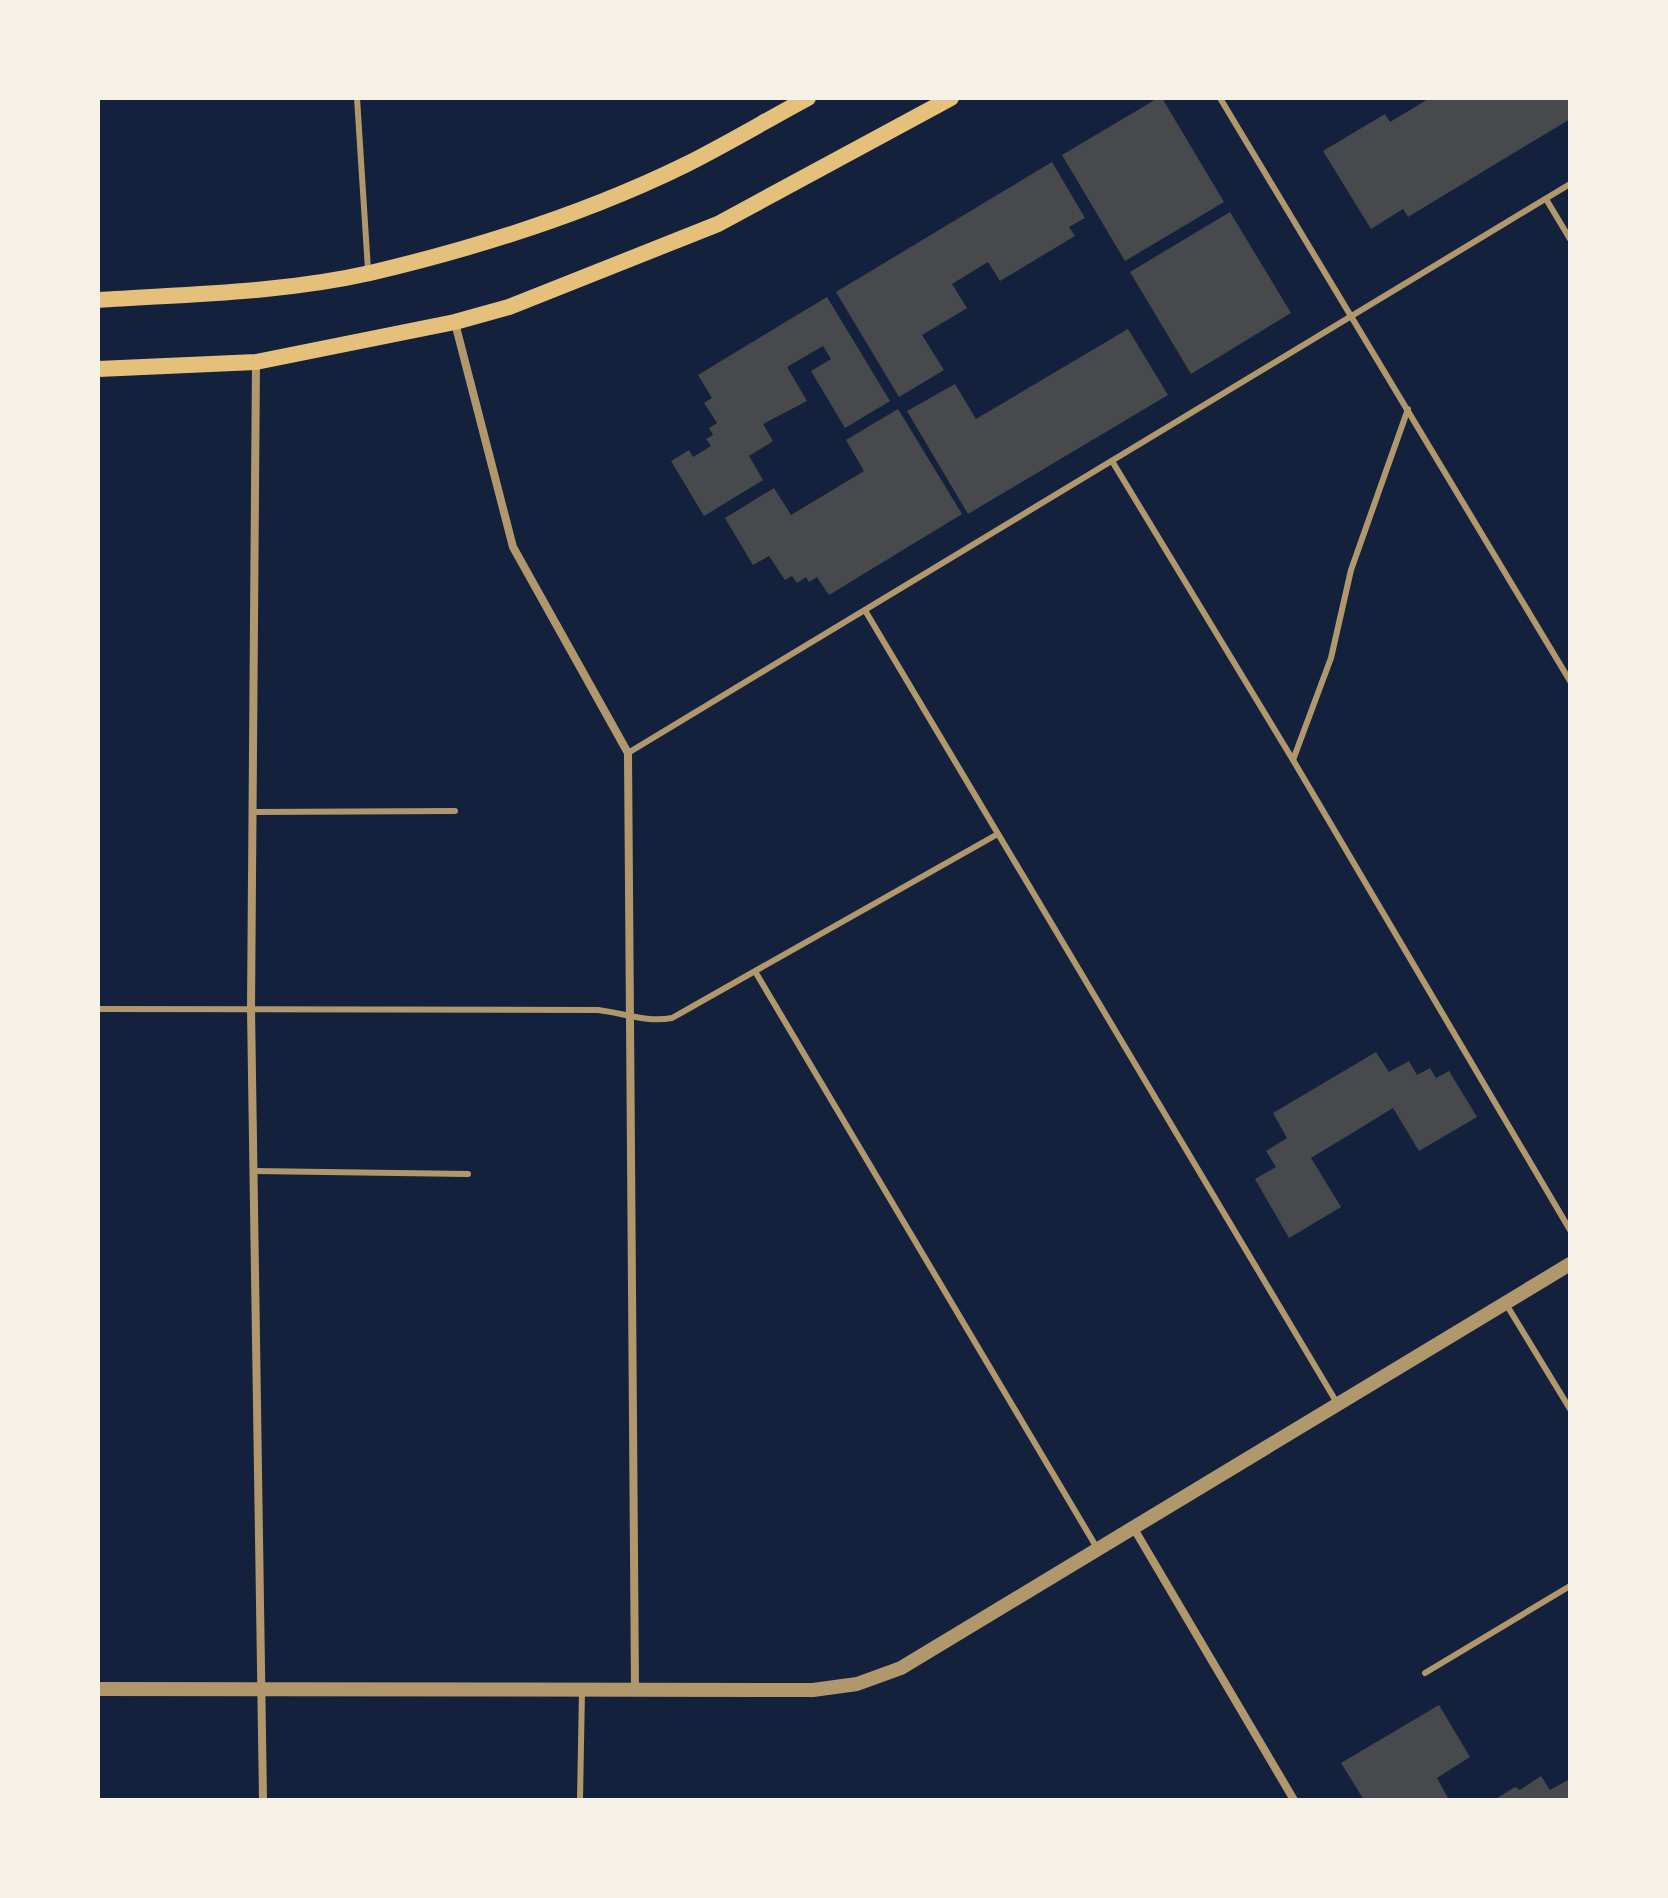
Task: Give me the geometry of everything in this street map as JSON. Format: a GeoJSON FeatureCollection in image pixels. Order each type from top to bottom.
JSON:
{"type":"FeatureCollection","features":[{"type":"Feature","properties":{"kind":"main road"},"geometry":{"type":"LineString","coordinates":[[98,300],[261,290],[368,273],[474,245],[591,204],[684,165],[808,98]]}},
{"type":"Feature","properties":{"kind":"main road"},"geometry":{"type":"LineString","coordinates":[[98,369],[256,362],[455,322],[509,307],[718,224],[951,98]]}},
{"type":"Feature","properties":{"kind":"street"},"geometry":{"type":"LineString","coordinates":[[455,322],[513,547],[628,753],[635,1689]]}},
{"type":"Feature","properties":{"kind":"street"},"geometry":{"type":"LineString","coordinates":[[256,362],[251,1009],[263,1800]]}},
{"type":"Feature","properties":{"kind":"street"},"geometry":{"type":"LineString","coordinates":[[98,1689],[813,1690],[857,1684],[901,1668],[1570,1264]]}},
{"type":"Feature","properties":{"kind":"street"},"geometry":{"type":"LineString","coordinates":[[1133,1527],[1294,1800]]}},
{"type":"Feature","properties":{"kind":"lane"},"geometry":{"type":"LineString","coordinates":[[357,98],[368,273]]}},
{"type":"Feature","properties":{"kind":"lane"},"geometry":{"type":"LineString","coordinates":[[1220,98],[1570,681]]}},
{"type":"Feature","properties":{"kind":"lane"},"geometry":{"type":"LineString","coordinates":[[628,753],[1570,184]]}},
{"type":"Feature","properties":{"kind":"lane"},"geometry":{"type":"LineString","coordinates":[[1546,199],[1570,239]]}},
{"type":"Feature","properties":{"kind":"lane"},"geometry":{"type":"LineString","coordinates":[[1293,760],[1331,658],[1351,570],[1408,409]]}},
{"type":"Feature","properties":{"kind":"lane"},"geometry":{"type":"LineString","coordinates":[[1112,461],[1293,760],[1570,1230]]}},
{"type":"Feature","properties":{"kind":"lane"},"geometry":{"type":"LineString","coordinates":[[866,612],[1337,1403]]}},
{"type":"Feature","properties":{"kind":"lane"},"geometry":{"type":"LineString","coordinates":[[252,812],[455,811]]}},
{"type":"Feature","properties":{"kind":"lane"},"geometry":{"type":"LineString","coordinates":[[98,1009],[598,1010],[630,1013],[652,1022],[672,1018],[756,973],[996,835]]}},
{"type":"Feature","properties":{"kind":"lane"},"geometry":{"type":"LineString","coordinates":[[756,973],[1097,1549]]}},
{"type":"Feature","properties":{"kind":"lane"},"geometry":{"type":"LineString","coordinates":[[253,1171],[468,1174]]}},
{"type":"Feature","properties":{"kind":"lane"},"geometry":{"type":"LineString","coordinates":[[1506,1304],[1570,1409]]}},
{"type":"Feature","properties":{"kind":"lane"},"geometry":{"type":"LineString","coordinates":[[1425,1673],[1570,1586]]}},
{"type":"Feature","properties":{"kind":"lane"},"geometry":{"type":"LineString","coordinates":[[580,1800],[582,1690]]}},
{"type":"Feature","properties":{"kind":"building"},"geometry":{"type":"Polygon","coordinates":[[[1162,98],[1224,202],[1125,261],[1062,155],[1162,98]]]}},
{"type":"Feature","properties":{"kind":"building"},"geometry":{"type":"Polygon","coordinates":[[[1430,98],[1570,98],[1570,119],[1408,217],[1403,209],[1371,229],[1323,151],[1385,114],[1390,122],[1430,98]]]}},
{"type":"Feature","properties":{"kind":"building"},"geometry":{"type":"Polygon","coordinates":[[[1052,162],[1085,218],[1069,227],[1075,236],[1000,281],[988,262],[952,284],[967,308],[922,335],[944,370],[899,397],[836,292],[1052,162]]]}},
{"type":"Feature","properties":{"kind":"building"},"geometry":{"type":"Polygon","coordinates":[[[1230,212],[1291,313],[1191,374],[1130,272],[1230,212]]]}},
{"type":"Feature","properties":{"kind":"building"},"geometry":{"type":"Polygon","coordinates":[[[827,297],[890,401],[845,428],[811,371],[831,359],[823,346],[787,367],[807,401],[763,424],[773,441],[749,456],[763,480],[704,516],[671,461],[689,450],[693,457],[711,446],[706,439],[713,435],[709,428],[717,423],[704,403],[712,398],[698,375],[827,297]]]}},
{"type":"Feature","properties":{"kind":"building"},"geometry":{"type":"Polygon","coordinates":[[[1128,329],[1168,395],[968,514],[907,411],[955,384],[976,419],[1128,329]]]}},
{"type":"Feature","properties":{"kind":"building"},"geometry":{"type":"Polygon","coordinates":[[[898,409],[962,514],[829,595],[817,577],[809,582],[806,577],[797,583],[792,576],[785,580],[769,556],[753,565],[725,518],[774,488],[791,515],[864,471],[846,440],[898,409]]]}},
{"type":"Feature","properties":{"kind":"building"},"geometry":{"type":"Polygon","coordinates":[[[1376,1052],[1389,1072],[1409,1061],[1417,1075],[1430,1068],[1436,1078],[1449,1071],[1477,1117],[1419,1151],[1393,1108],[1311,1158],[1341,1207],[1289,1238],[1255,1179],[1276,1167],[1266,1151],[1287,1138],[1273,1113],[1376,1052]]]}},
{"type":"Feature","properties":{"kind":"building"},"geometry":{"type":"Polygon","coordinates":[[[1439,1705],[1470,1757],[1437,1778],[1449,1800],[1364,1800],[1341,1763],[1439,1705]]]}},
{"type":"Feature","properties":{"kind":"building"},"geometry":{"type":"Polygon","coordinates":[[[1541,1776],[1550,1790],[1570,1779],[1570,1800],[1494,1800],[1515,1787],[1520,1790],[1541,1776]]]}}]}
